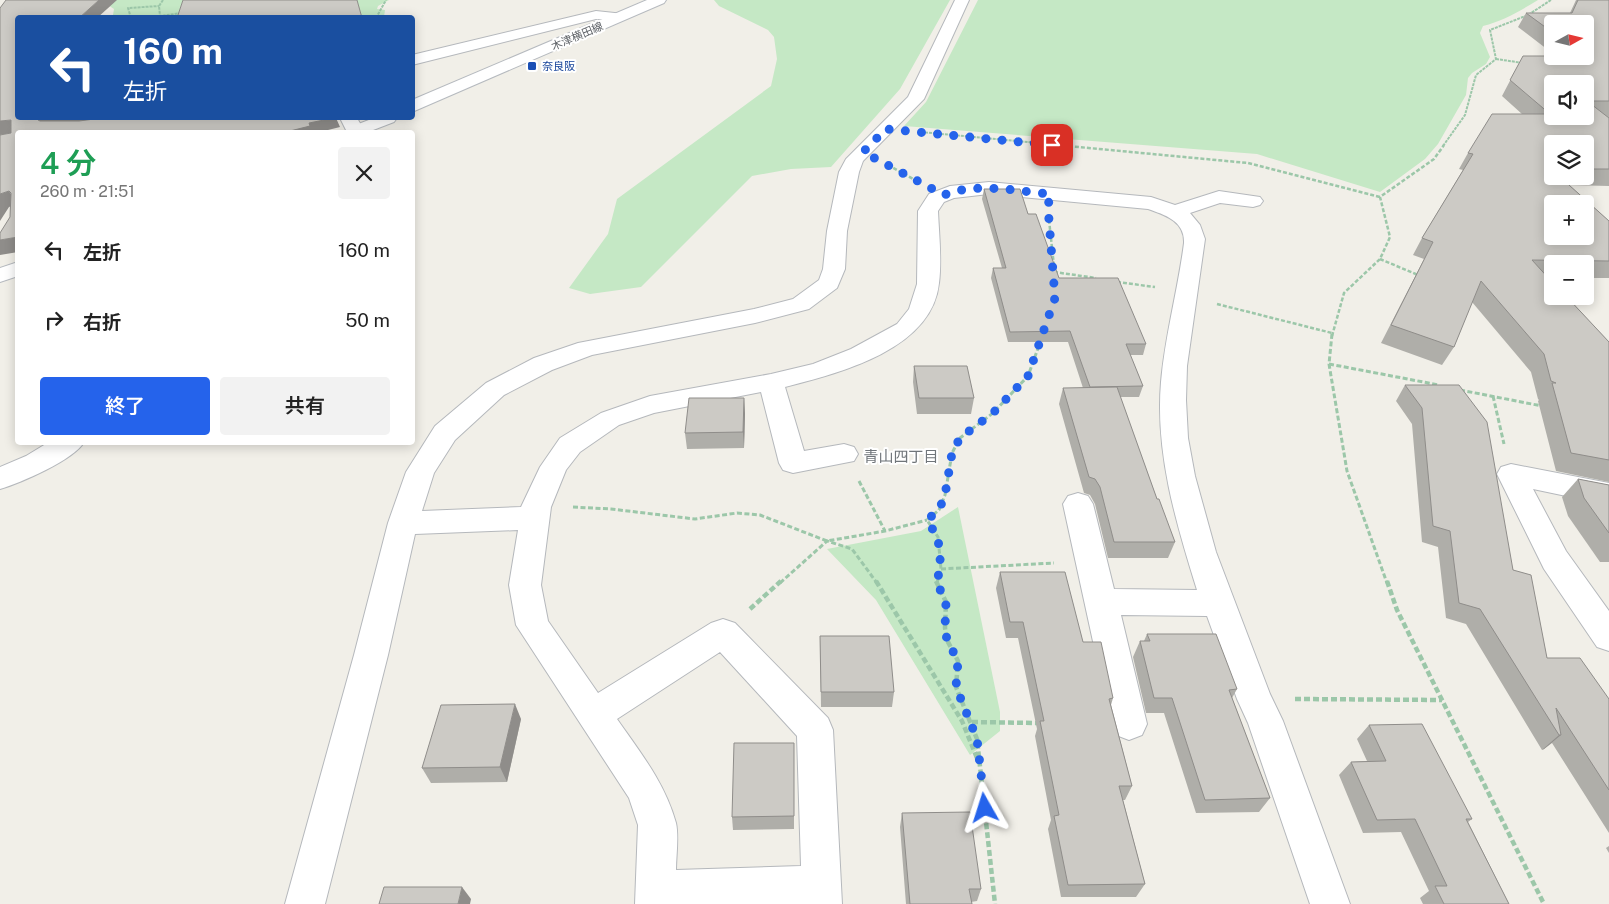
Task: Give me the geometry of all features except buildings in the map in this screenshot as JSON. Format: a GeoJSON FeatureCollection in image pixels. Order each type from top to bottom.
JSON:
{"type":"FeatureCollection","features":[{"type":"Feature","properties":{"kind":"street","name":"木津横田線"},"geometry":{"type":"LineString","coordinates":[[415,106],[659,0]]}},
{"type":"Feature","properties":{"kind":"street"},"geometry":{"type":"LineString","coordinates":[[305,904],[371,655],[403,523],[420,472],[445,433],[495,389],[544,364],[587,348],[755,316],[802,304],[829,283],[834,269],[837,231],[845,184],[855,159],[915,99],[962,0]]}},
{"type":"Feature","properties":{"kind":"street"},"geometry":{"type":"LineString","coordinates":[[415,59],[596,15],[619,18]]}},
{"type":"Feature","properties":{"kind":"street"},"geometry":{"type":"LineString","coordinates":[[354,128],[381,120]]}},
{"type":"Feature","properties":{"kind":"street"},"geometry":{"type":"LineString","coordinates":[[594,714],[723,633],[815,730],[822,895],[656,898],[657,825],[644,789],[532,624],[525,585],[535,512],[554,467],[570,444],[610,419],[650,405],[685,400],[771,382],[828,367],[860,354],[905,329],[920,310],[928,284],[928,211],[936,198],[970,189],[989,188],[1151,203],[1176,211],[1194,232],[1176,357],[1173,401],[1177,453],[1189,519],[1254,699],[1265,721],[1330,904]]}},
{"type":"Feature","properties":{"kind":"street"},"geometry":{"type":"LineString","coordinates":[[1176,211],[1219,197],[1253,201]]}},
{"type":"Feature","properties":{"kind":"street"},"geometry":{"type":"LineString","coordinates":[[0,274],[15,270]]}},
{"type":"Feature","properties":{"kind":"street"},"geometry":{"type":"LineString","coordinates":[[771,382],[793,463],[844,454]]}},
{"type":"Feature","properties":{"kind":"street"},"geometry":{"type":"LineString","coordinates":[[0,479],[36,463],[66,445]]}},
{"type":"Feature","properties":{"kind":"street"},"geometry":{"type":"LineString","coordinates":[[1511,474],[1609,494]]}},
{"type":"Feature","properties":{"kind":"street"},"geometry":{"type":"LineString","coordinates":[[1511,474],[1555,560],[1609,637]]}},
{"type":"Feature","properties":{"kind":"street"},"geometry":{"type":"LineString","coordinates":[[1078,504],[1129,724]]}},
{"type":"Feature","properties":{"kind":"street"},"geometry":{"type":"LineString","coordinates":[[403,523],[535,512]]}},
{"type":"Feature","properties":{"kind":"street"},"geometry":{"type":"LineString","coordinates":[[1102,602],[1220,604]]}},
{"type":"Feature","properties":{"kind":"path"},"geometry":{"type":"LineString","coordinates":[[160,15],[159,6],[163,0]]}},
{"type":"Feature","properties":{"kind":"path"},"geometry":{"type":"LineString","coordinates":[[378,15],[386,0]]}},
{"type":"Feature","properties":{"kind":"path"},"geometry":{"type":"LineString","coordinates":[[1496,59],[1490,30],[1528,15],[1551,0]]}},
{"type":"Feature","properties":{"kind":"path"},"geometry":{"type":"LineString","coordinates":[[130,15],[128,8],[159,6]]}},
{"type":"Feature","properties":{"kind":"path"},"geometry":{"type":"LineString","coordinates":[[171,15],[188,12]]}},
{"type":"Feature","properties":{"kind":"path"},"geometry":{"type":"LineString","coordinates":[[886,129],[1248,163],[1380,197],[1434,159],[1465,114],[1476,75],[1496,59],[1531,64]]}},
{"type":"Feature","properties":{"kind":"path"},"geometry":{"type":"LineString","coordinates":[[863,152],[944,195]]}},
{"type":"Feature","properties":{"kind":"path"},"geometry":{"type":"LineString","coordinates":[[1050,194],[1048,207],[1054,281]]}},
{"type":"Feature","properties":{"kind":"path"},"geometry":{"type":"LineString","coordinates":[[1380,197],[1390,237],[1380,259],[1344,293],[1332,333],[1329,364],[1347,471],[1397,610],[1544,904]]}},
{"type":"Feature","properties":{"kind":"path"},"geometry":{"type":"LineString","coordinates":[[1380,259],[1418,275],[1427,276]]}},
{"type":"Feature","properties":{"kind":"path"},"geometry":{"type":"LineString","coordinates":[[723,633],[827,541],[885,531],[927,520],[939,510],[952,453],[960,438],[993,413],[1028,376],[1043,333]]}},
{"type":"Feature","properties":{"kind":"path"},"geometry":{"type":"LineString","coordinates":[[1329,364],[1445,387]]}},
{"type":"Feature","properties":{"kind":"path"},"geometry":{"type":"LineString","coordinates":[[1454,388],[1551,408]]}},
{"type":"Feature","properties":{"kind":"path"},"geometry":{"type":"LineString","coordinates":[[1493,396],[1511,474]]}},
{"type":"Feature","properties":{"kind":"path"},"geometry":{"type":"LineString","coordinates":[[844,454],[885,531]]}},
{"type":"Feature","properties":{"kind":"path"},"geometry":{"type":"LineString","coordinates":[[535,512],[612,509],[695,519],[738,513],[760,515],[852,549],[886,595],[962,721],[981,769]]}},
{"type":"Feature","properties":{"kind":"path"},"geometry":{"type":"LineString","coordinates":[[927,520],[938,538],[941,569],[936,581],[946,602],[945,628],[947,640],[958,661],[956,687],[977,739],[995,904]]}},
{"type":"Feature","properties":{"kind":"path"},"geometry":{"type":"LineString","coordinates":[[941,569],[1090,561]]}},
{"type":"Feature","properties":{"kind":"path"},"geometry":{"type":"LineString","coordinates":[[1254,699],[1442,700]]}},
{"type":"Feature","properties":{"kind":"green space"},"geometry":{"type":"Polygon","coordinates":[[[110,0],[389,0],[378,6],[377,9],[385,10],[384,15],[113,15],[114,9],[108,5],[110,0]]]}},
{"type":"Feature","properties":{"kind":"green space"},"geometry":{"type":"Polygon","coordinates":[[[714,0],[950,0],[900,89],[831,167],[791,169],[752,176],[641,287],[590,294],[569,288],[608,234],[617,199],[771,86],[777,59],[774,37],[768,30],[719,6],[714,0]]]}},
{"type":"Feature","properties":{"kind":"green space"},"geometry":{"type":"Polygon","coordinates":[[[978,0],[1538,0],[1518,12],[1483,26],[1480,33],[1490,57],[1486,64],[1468,78],[1466,95],[1438,144],[1425,159],[1380,192],[1257,154],[904,126],[926,102],[978,0]]]}},
{"type":"Feature","properties":{"kind":"green space"},"geometry":{"type":"Polygon","coordinates":[[[958,507],[1000,712],[1000,731],[970,755],[876,600],[827,549],[921,531],[958,507]]]}},
{"type":"Feature","properties":{"kind":"place","name":"奈良阪"},"geometry":{"type":"Point","coordinates":[532,66]}},
{"type":"Feature","properties":{"kind":"district","name":"青山四丁目"},"geometry":{"type":"Point","coordinates":[901,456]}},
{"type":"Feature","properties":{"kind":"route"},"geometry":{"type":"LineString","coordinates":[[985,808],[977,739],[972,722],[956,687],[958,661],[947,640],[945,628],[946,602],[936,581],[941,569],[938,538],[927,520],[939,510],[945,495],[952,453],[960,438],[993,413],[1028,376],[1055,298],[1048,207],[1050,194],[989,188],[950,192],[944,195],[863,152],[886,129],[1052,145]]}}]}
